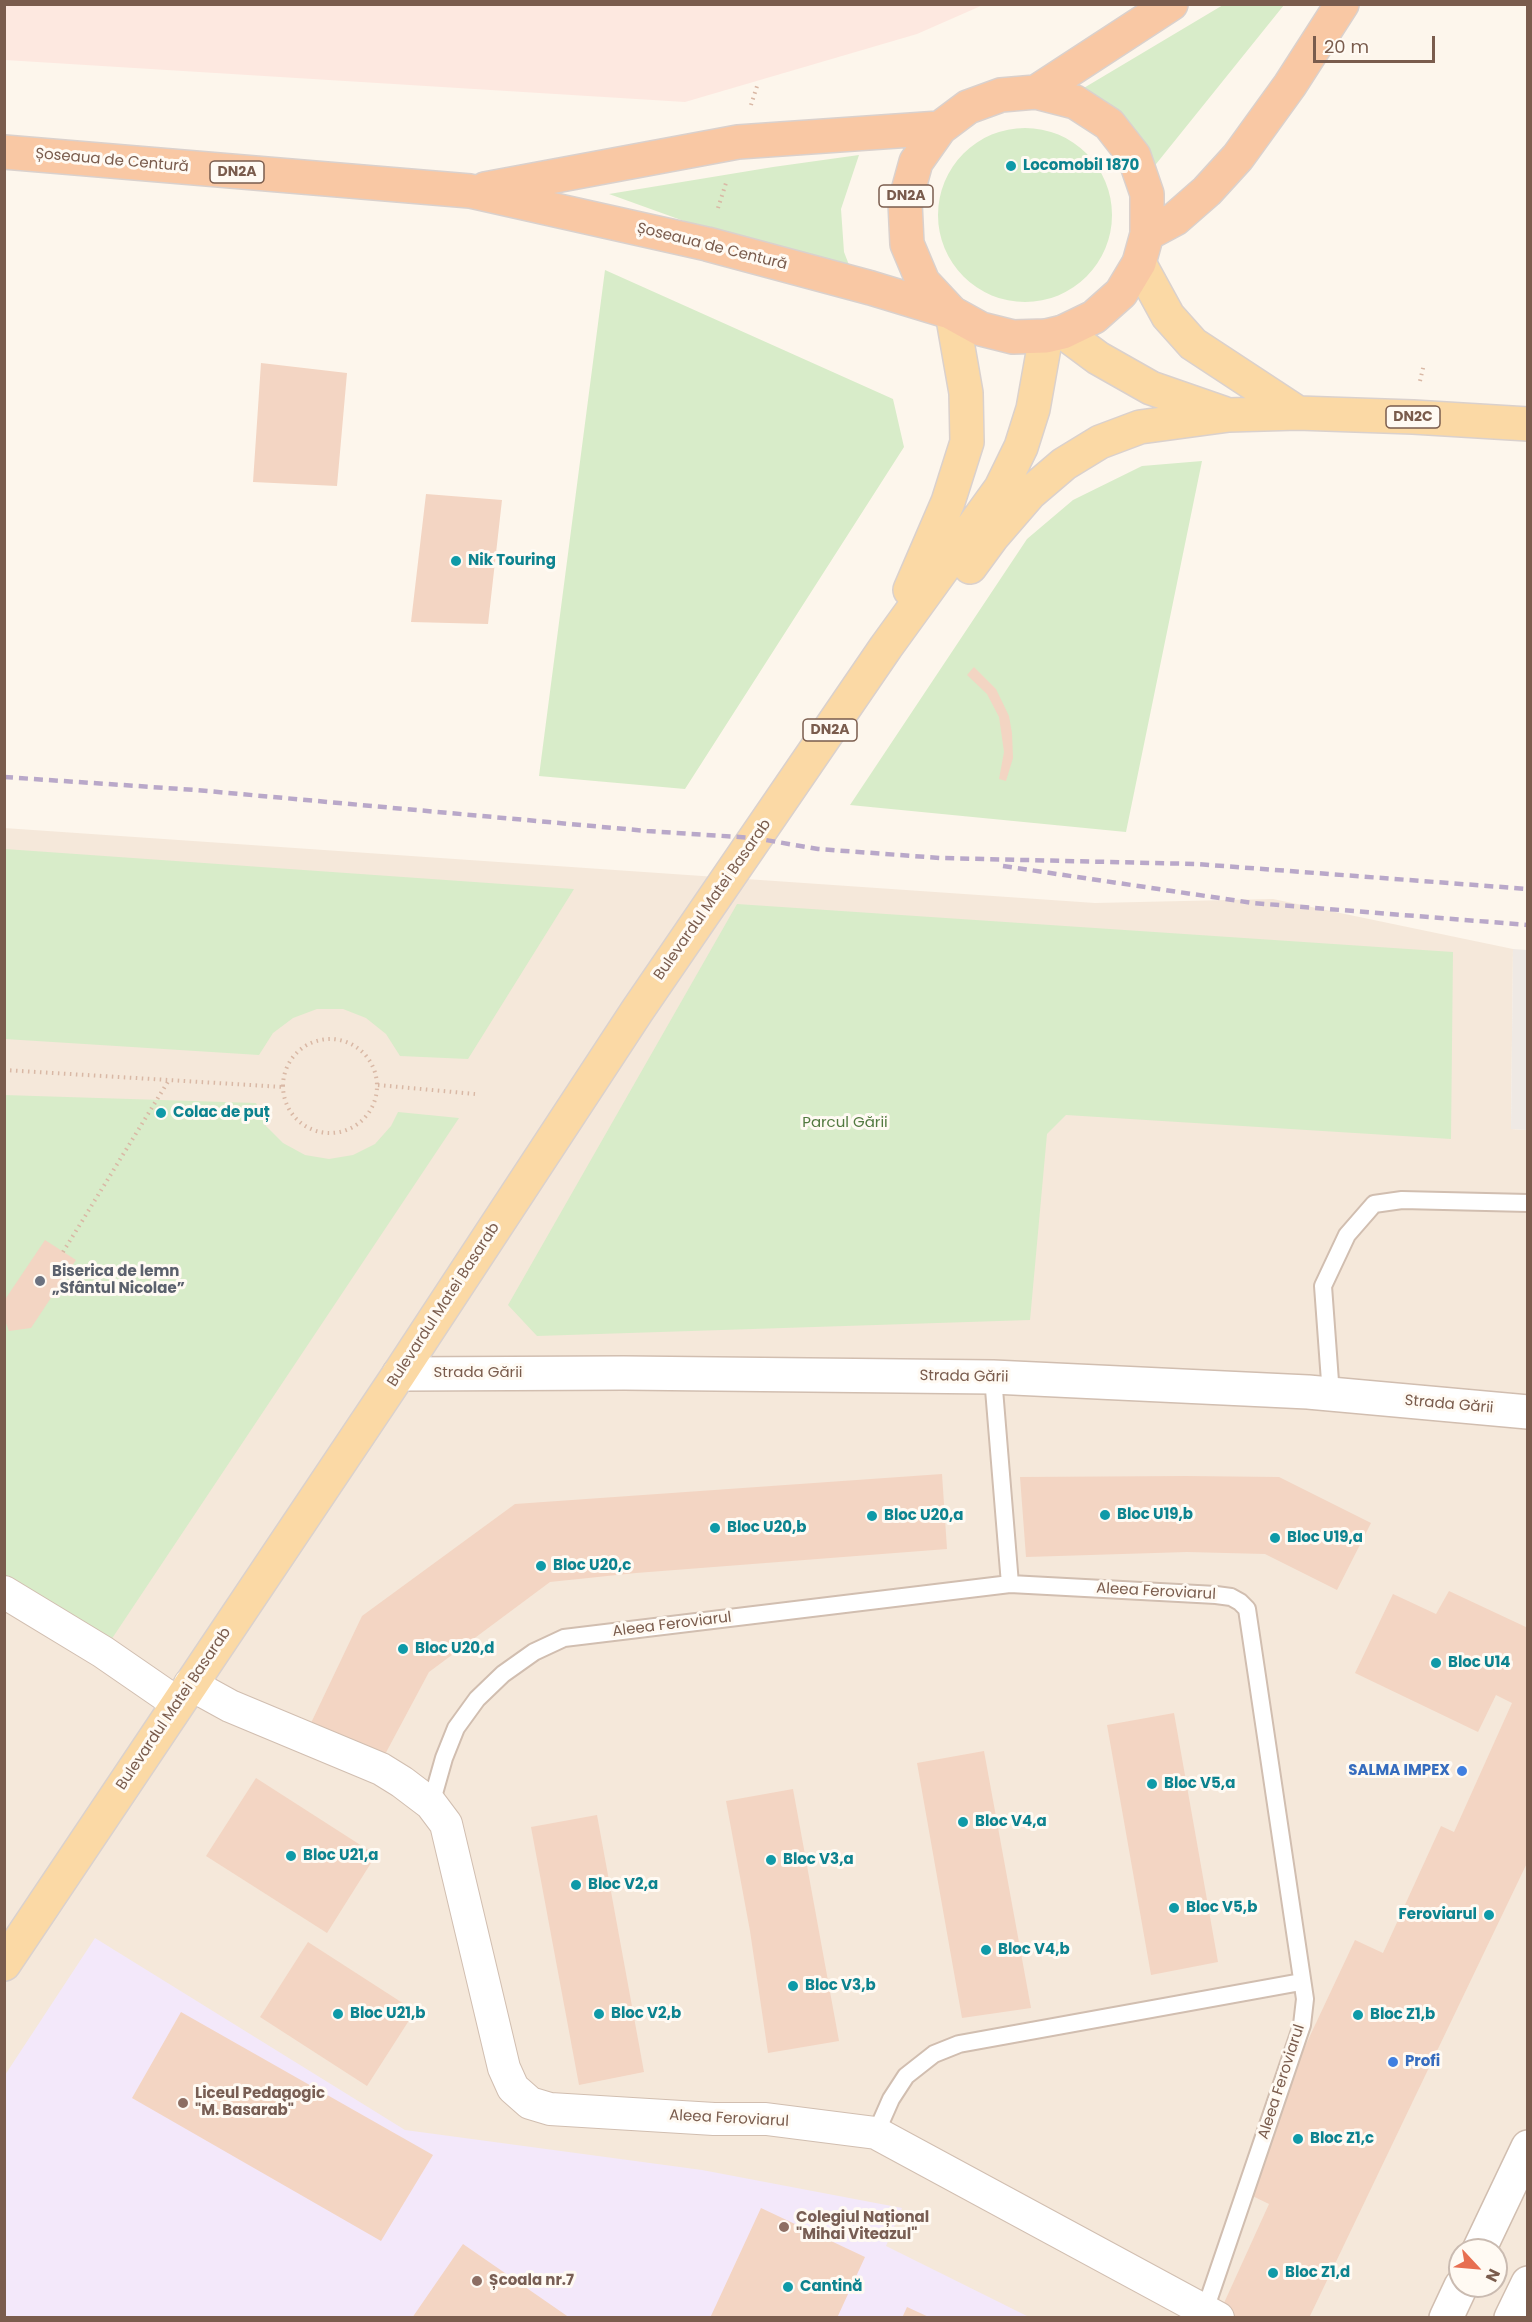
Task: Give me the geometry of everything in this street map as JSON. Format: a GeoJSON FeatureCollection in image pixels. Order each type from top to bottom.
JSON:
{"type":"FeatureCollection","features":[{"type":"Feature","properties":{"kind":"highway","name":"DN2A"},"geometry":{"type":"LineString","coordinates":[[1036,92],[1171,4]]}},
{"type":"Feature","properties":{"kind":"highway"},"geometry":{"type":"LineString","coordinates":[[1143,249],[1207,191],[1238,157],[1290,85],[1342,4]]}},
{"type":"Feature","properties":{"kind":"highway","name":"DN2A"},"geometry":{"type":"LineString","coordinates":[[1036,92],[1075,102],[1109,124],[1134,156],[1147,194],[1143,249],[1121,293],[1094,317],[1054,334],[1013,337],[981,329],[952,313],[924,282],[907,244],[905,202],[916,162],[940,128],[968,107],[1001,94],[1036,92]]}},
{"type":"Feature","properties":{"kind":"highway","name":"Șoseaua de Centură"},"geometry":{"type":"LineString","coordinates":[[470,191],[738,142],[940,128]]}},
{"type":"Feature","properties":{"kind":"highway","name":"Șoseaua de Centură"},"geometry":{"type":"LineString","coordinates":[[4,152],[470,191],[707,244],[871,288],[952,313]]}},
{"type":"Feature","properties":{"kind":"main road"},"geometry":{"type":"LineString","coordinates":[[1143,249],[1168,316],[1193,344],[1298,413]]}},
{"type":"Feature","properties":{"kind":"main road","name":"Bulevardul Matei Basarab"},"geometry":{"type":"LineString","coordinates":[[886,647],[948,502],[967,442],[966,393],[952,313]]}},
{"type":"Feature","properties":{"kind":"main road","name":"Bulevardul Matei Basarab"},"geometry":{"type":"LineString","coordinates":[[4,1964],[399,1374],[637,1011],[886,647],[1001,488],[1021,447],[1034,409],[1054,334]]}},
{"type":"Feature","properties":{"kind":"main road","name":"DN2C"},"geometry":{"type":"LineString","coordinates":[[1054,334],[1151,388],[1229,416],[1298,413],[1527,423]]}},
{"type":"Feature","properties":{"kind":"main road"},"geometry":{"type":"LineString","coordinates":[[774,812],[918,639],[992,537],[1030,493],[1064,464],[1100,442],[1140,427],[1229,416]]}},
{"type":"Feature","properties":{"kind":"street","name":"Strada Gării"},"geometry":{"type":"LineString","coordinates":[[399,1374],[624,1373],[993,1377],[1331,1395],[1527,1412]]}},
{"type":"Feature","properties":{"kind":"street","name":"Aleea Feroviarul"},"geometry":{"type":"LineString","coordinates":[[4,1592],[103,1652],[184,1694],[230,1706],[381,1769],[431,1804],[446,1824],[504,2068],[513,2088],[530,2103],[550,2109],[766,2120],[876,2133],[1211,2314]]}},
{"type":"Feature","properties":{"kind":"street"},"geometry":{"type":"LineString","coordinates":[[1485,2238],[1527,2147]]}},
{"type":"Feature","properties":{"kind":"street"},"geometry":{"type":"LineString","coordinates":[[1511,2318],[1527,2283]]}},
{"type":"Feature","properties":{"kind":"street"},"geometry":{"type":"LineString","coordinates":[[1446,2318],[1455,2298]]}},
{"type":"Feature","properties":{"kind":"lane"},"geometry":{"type":"LineString","coordinates":[[1331,1395],[1323,1286],[1347,1235],[1374,1204],[1402,1200],[1527,1203]]}},
{"type":"Feature","properties":{"kind":"lane"},"geometry":{"type":"LineString","coordinates":[[993,1377],[1010,1584]]}},
{"type":"Feature","properties":{"kind":"lane","name":"Aleea Feroviarul"},"geometry":{"type":"LineString","coordinates":[[431,1804],[444,1758],[456,1728],[477,1699],[503,1674],[534,1652],[564,1638],[1010,1584],[1231,1597],[1247,1609],[1305,1999],[1302,2025],[1211,2314]]}},
{"type":"Feature","properties":{"kind":"lane"},"geometry":{"type":"LineString","coordinates":[[876,2133],[891,2099],[906,2076],[934,2054],[959,2044],[1301,1982]]}},
{"type":"Feature","properties":{"kind":"path"},"geometry":{"type":"LineString","coordinates":[[324,1039],[340,1039],[355,1045],[367,1055],[375,1070],[378,1085],[376,1100],[369,1114],[351,1129],[328,1134],[313,1131],[299,1123],[289,1111],[283,1087],[287,1066],[296,1053],[309,1044],[324,1039]]}},
{"type":"Feature","properties":{"kind":"path"},"geometry":{"type":"LineString","coordinates":[[4,1070],[283,1087]]}},
{"type":"Feature","properties":{"kind":"path"},"geometry":{"type":"LineString","coordinates":[[63,1252],[169,1080]]}},
{"type":"Feature","properties":{"kind":"path"},"geometry":{"type":"LineString","coordinates":[[378,1085],[475,1094]]}},
{"type":"Feature","properties":{"kind":"shaded area"},"geometry":{"type":"Polygon","coordinates":[[[4,5],[983,5],[917,34],[685,102],[5,60],[4,5]]]}},
{"type":"Feature","properties":{"kind":"shaded area"},"geometry":{"type":"Polygon","coordinates":[[[4,828],[1095,903],[1273,899],[1513,949],[1511,1129],[1528,1130],[1527,2317],[5,2317],[4,828]]]}},
{"type":"Feature","properties":{"kind":"shaded area"},"geometry":{"type":"Polygon","coordinates":[[[1513,949],[1527,950],[1527,1130],[1511,1129],[1513,949]]]}},
{"type":"Feature","properties":{"kind":"shaded area","name":"Liceul Pedagogic \"M. Basarab\""},"geometry":{"type":"Polygon","coordinates":[[[95,1938],[405,2130],[702,2170],[902,2208],[886,2246],[1029,2317],[5,2318],[5,2075],[95,1938]]]}},
{"type":"Feature","properties":{"kind":"green space"},"geometry":{"type":"Polygon","coordinates":[[[1223,5],[1284,5],[1144,179],[1067,98],[1223,5]]]}},
{"type":"Feature","properties":{"kind":"green space"},"geometry":{"type":"Polygon","coordinates":[[[1025,128],[1058,135],[1073,143],[1086,154],[1097,167],[1105,182],[1112,215],[1105,248],[1097,263],[1086,276],[1073,287],[1058,295],[1025,302],[992,295],[977,287],[964,276],[953,263],[945,248],[938,215],[945,182],[953,167],[964,154],[977,143],[992,135],[1025,128]]]}},
{"type":"Feature","properties":{"kind":"green space"},"geometry":{"type":"Polygon","coordinates":[[[859,155],[841,209],[844,252],[856,283],[609,194],[773,167],[859,155]]]}},
{"type":"Feature","properties":{"kind":"green space"},"geometry":{"type":"Polygon","coordinates":[[[605,270],[893,399],[904,447],[685,789],[539,776],[605,270]]]}},
{"type":"Feature","properties":{"kind":"green space"},"geometry":{"type":"Polygon","coordinates":[[[1202,461],[1126,832],[850,805],[1027,539],[1073,500],[1142,466],[1202,461]]]}},
{"type":"Feature","properties":{"kind":"green space"},"geometry":{"type":"Polygon","coordinates":[[[4,849],[574,889],[468,1059],[400,1056],[386,1034],[366,1018],[343,1009],[317,1009],[293,1018],[273,1033],[259,1055],[5,1039],[4,849]]]}},
{"type":"Feature","properties":{"kind":"green space","name":"Parcul Gării"},"geometry":{"type":"Polygon","coordinates":[[[737,904],[1453,952],[1451,1139],[1066,1115],[1047,1134],[1030,1320],[537,1336],[508,1305],[737,904]]]}},
{"type":"Feature","properties":{"kind":"green space"},"geometry":{"type":"Polygon","coordinates":[[[4,1095],[256,1103],[266,1126],[283,1143],[305,1155],[329,1159],[353,1155],[375,1144],[391,1126],[398,1112],[459,1118],[103,1652],[5,1592],[4,1095]]]}},
{"type":"Feature","properties":{"kind":"building"},"geometry":{"type":"Polygon","coordinates":[[[261,363],[347,373],[337,486],[253,482],[261,363]]]}},
{"type":"Feature","properties":{"kind":"building","name":"Nik Touring"},"geometry":{"type":"Polygon","coordinates":[[[426,494],[502,500],[488,624],[411,622],[426,494]]]}},
{"type":"Feature","properties":{"kind":"building"},"geometry":{"type":"Polygon","coordinates":[[[974,667],[996,689],[1009,716],[1013,758],[1006,781],[999,779],[1004,752],[999,717],[987,694],[967,675],[974,667]]]}},
{"type":"Feature","properties":{"kind":"building","name":"Biserica de lemn „Sfântul Nicolae”"},"geometry":{"type":"Polygon","coordinates":[[[45,1240],[76,1260],[31,1328],[9,1331],[4,1318],[4,1301],[45,1240]]]}},
{"type":"Feature","properties":{"kind":"building"},"geometry":{"type":"Polygon","coordinates":[[[942,1474],[947,1549],[636,1573],[550,1582],[429,1672],[382,1760],[311,1723],[362,1616],[515,1504],[942,1474]]]}},
{"type":"Feature","properties":{"kind":"building"},"geometry":{"type":"Polygon","coordinates":[[[1020,1477],[1279,1477],[1371,1523],[1337,1590],[1265,1554],[1187,1552],[1026,1557],[1020,1477]]]}},
{"type":"Feature","properties":{"kind":"building"},"geometry":{"type":"Polygon","coordinates":[[[1449,1591],[1528,1628],[1528,1861],[1309,2318],[1227,2318],[1219,2314],[1269,2204],[1238,2189],[1355,1940],[1383,1953],[1441,1826],[1454,1832],[1512,1703],[1496,1695],[1478,1732],[1355,1673],[1393,1594],[1436,1614],[1449,1591]]]}},
{"type":"Feature","properties":{"kind":"building"},"geometry":{"type":"Polygon","coordinates":[[[1174,1713],[1218,1962],[1151,1975],[1107,1725],[1174,1713]]]}},
{"type":"Feature","properties":{"kind":"building"},"geometry":{"type":"Polygon","coordinates":[[[984,1751],[1031,2008],[962,2018],[917,1763],[984,1751]]]}},
{"type":"Feature","properties":{"kind":"building","name":"Bloc U21,a"},"geometry":{"type":"Polygon","coordinates":[[[256,1778],[376,1855],[327,1933],[206,1856],[256,1778]]]}},
{"type":"Feature","properties":{"kind":"building"},"geometry":{"type":"Polygon","coordinates":[[[793,1789],[839,2041],[768,2053],[750,1931],[726,1801],[793,1789]]]}},
{"type":"Feature","properties":{"kind":"building"},"geometry":{"type":"Polygon","coordinates":[[[597,1815],[644,2072],[579,2085],[531,1827],[597,1815]]]}},
{"type":"Feature","properties":{"kind":"building","name":"Bloc U21,b"},"geometry":{"type":"Polygon","coordinates":[[[308,1942],[415,2011],[367,2086],[260,2017],[308,1942]]]}},
{"type":"Feature","properties":{"kind":"building"},"geometry":{"type":"Polygon","coordinates":[[[181,2012],[433,2155],[381,2241],[132,2098],[181,2012]]]}},
{"type":"Feature","properties":{"kind":"building","name":"Cantină"},"geometry":{"type":"Polygon","coordinates":[[[761,2208],[865,2257],[837,2318],[710,2318],[761,2208]]]}},
{"type":"Feature","properties":{"kind":"building","name":"Școala nr.7"},"geometry":{"type":"Polygon","coordinates":[[[463,2244],[570,2318],[412,2318],[463,2244]]]}},
{"type":"Feature","properties":{"kind":"building"},"geometry":{"type":"Polygon","coordinates":[[[907,2307],[931,2318],[902,2318],[907,2307]]]}},
{"type":"Feature","properties":{"kind":"railway"},"geometry":{"type":"LineString","coordinates":[[4,777],[196,790],[647,831],[754,838],[818,849],[940,858],[1196,864],[1528,889]]}},
{"type":"Feature","properties":{"kind":"railway"},"geometry":{"type":"LineString","coordinates":[[1003,866],[1253,903],[1528,925]]}},
{"type":"Feature","properties":{"kind":"place","name":"Locomobil 1870"},"geometry":{"type":"Point","coordinates":[1011,166]}},
{"type":"Feature","properties":{"kind":"place","name":"Nik Touring"},"geometry":{"type":"Point","coordinates":[456,561]}},
{"type":"Feature","properties":{"kind":"place","name":"Colac de puț"},"geometry":{"type":"Point","coordinates":[161,1113]}},
{"type":"Feature","properties":{"kind":"place","name":"Biserica de lemn „Sfântul Nicolae”"},"geometry":{"type":"Point","coordinates":[40,1281]}},
{"type":"Feature","properties":{"kind":"place","name":"Bloc U19,b"},"geometry":{"type":"Point","coordinates":[1105,1515]}},
{"type":"Feature","properties":{"kind":"place","name":"Bloc U20,a"},"geometry":{"type":"Point","coordinates":[872,1516]}},
{"type":"Feature","properties":{"kind":"place","name":"Bloc U20,b"},"geometry":{"type":"Point","coordinates":[715,1528]}},
{"type":"Feature","properties":{"kind":"place","name":"Bloc U19,a"},"geometry":{"type":"Point","coordinates":[1275,1538]}},
{"type":"Feature","properties":{"kind":"place","name":"Bloc U20,c"},"geometry":{"type":"Point","coordinates":[541,1566]}},
{"type":"Feature","properties":{"kind":"place","name":"Bloc U20,d"},"geometry":{"type":"Point","coordinates":[403,1649]}},
{"type":"Feature","properties":{"kind":"place","name":"Bloc U14"},"geometry":{"type":"Point","coordinates":[1436,1663]}},
{"type":"Feature","properties":{"kind":"place","name":"SALMA IMPEX"},"geometry":{"type":"Point","coordinates":[1462,1771]}},
{"type":"Feature","properties":{"kind":"place","name":"Bloc V5,a"},"geometry":{"type":"Point","coordinates":[1152,1784]}},
{"type":"Feature","properties":{"kind":"place","name":"Bloc V4,a"},"geometry":{"type":"Point","coordinates":[963,1822]}},
{"type":"Feature","properties":{"kind":"place","name":"Bloc U21,a"},"geometry":{"type":"Point","coordinates":[291,1856]}},
{"type":"Feature","properties":{"kind":"place","name":"Bloc V3,a"},"geometry":{"type":"Point","coordinates":[771,1860]}},
{"type":"Feature","properties":{"kind":"place","name":"Bloc V2,a"},"geometry":{"type":"Point","coordinates":[576,1885]}},
{"type":"Feature","properties":{"kind":"place","name":"Bloc V5,b"},"geometry":{"type":"Point","coordinates":[1174,1908]}},
{"type":"Feature","properties":{"kind":"place","name":"Feroviarul"},"geometry":{"type":"Point","coordinates":[1489,1915]}},
{"type":"Feature","properties":{"kind":"place","name":"Bloc V4,b"},"geometry":{"type":"Point","coordinates":[986,1950]}},
{"type":"Feature","properties":{"kind":"place","name":"Bloc V3,b"},"geometry":{"type":"Point","coordinates":[793,1986]}},
{"type":"Feature","properties":{"kind":"place","name":"Bloc U21,b"},"geometry":{"type":"Point","coordinates":[338,2014]}},
{"type":"Feature","properties":{"kind":"place","name":"Bloc V2,b"},"geometry":{"type":"Point","coordinates":[599,2014]}},
{"type":"Feature","properties":{"kind":"place","name":"Bloc Z1,b"},"geometry":{"type":"Point","coordinates":[1358,2015]}},
{"type":"Feature","properties":{"kind":"place","name":"Profi"},"geometry":{"type":"Point","coordinates":[1393,2062]}},
{"type":"Feature","properties":{"kind":"place","name":"Liceul Pedagogic \"M. Basarab\""},"geometry":{"type":"Point","coordinates":[183,2103]}},
{"type":"Feature","properties":{"kind":"place","name":"Bloc Z1,c"},"geometry":{"type":"Point","coordinates":[1298,2139]}},
{"type":"Feature","properties":{"kind":"place","name":"Colegiul Național \"Mihai Viteazul\""},"geometry":{"type":"Point","coordinates":[784,2227]}},
{"type":"Feature","properties":{"kind":"place","name":"Bloc Z1,d"},"geometry":{"type":"Point","coordinates":[1273,2273]}},
{"type":"Feature","properties":{"kind":"place","name":"Școala nr.7"},"geometry":{"type":"Point","coordinates":[477,2281]}},
{"type":"Feature","properties":{"kind":"place","name":"Cantină"},"geometry":{"type":"Point","coordinates":[788,2287]}}]}
